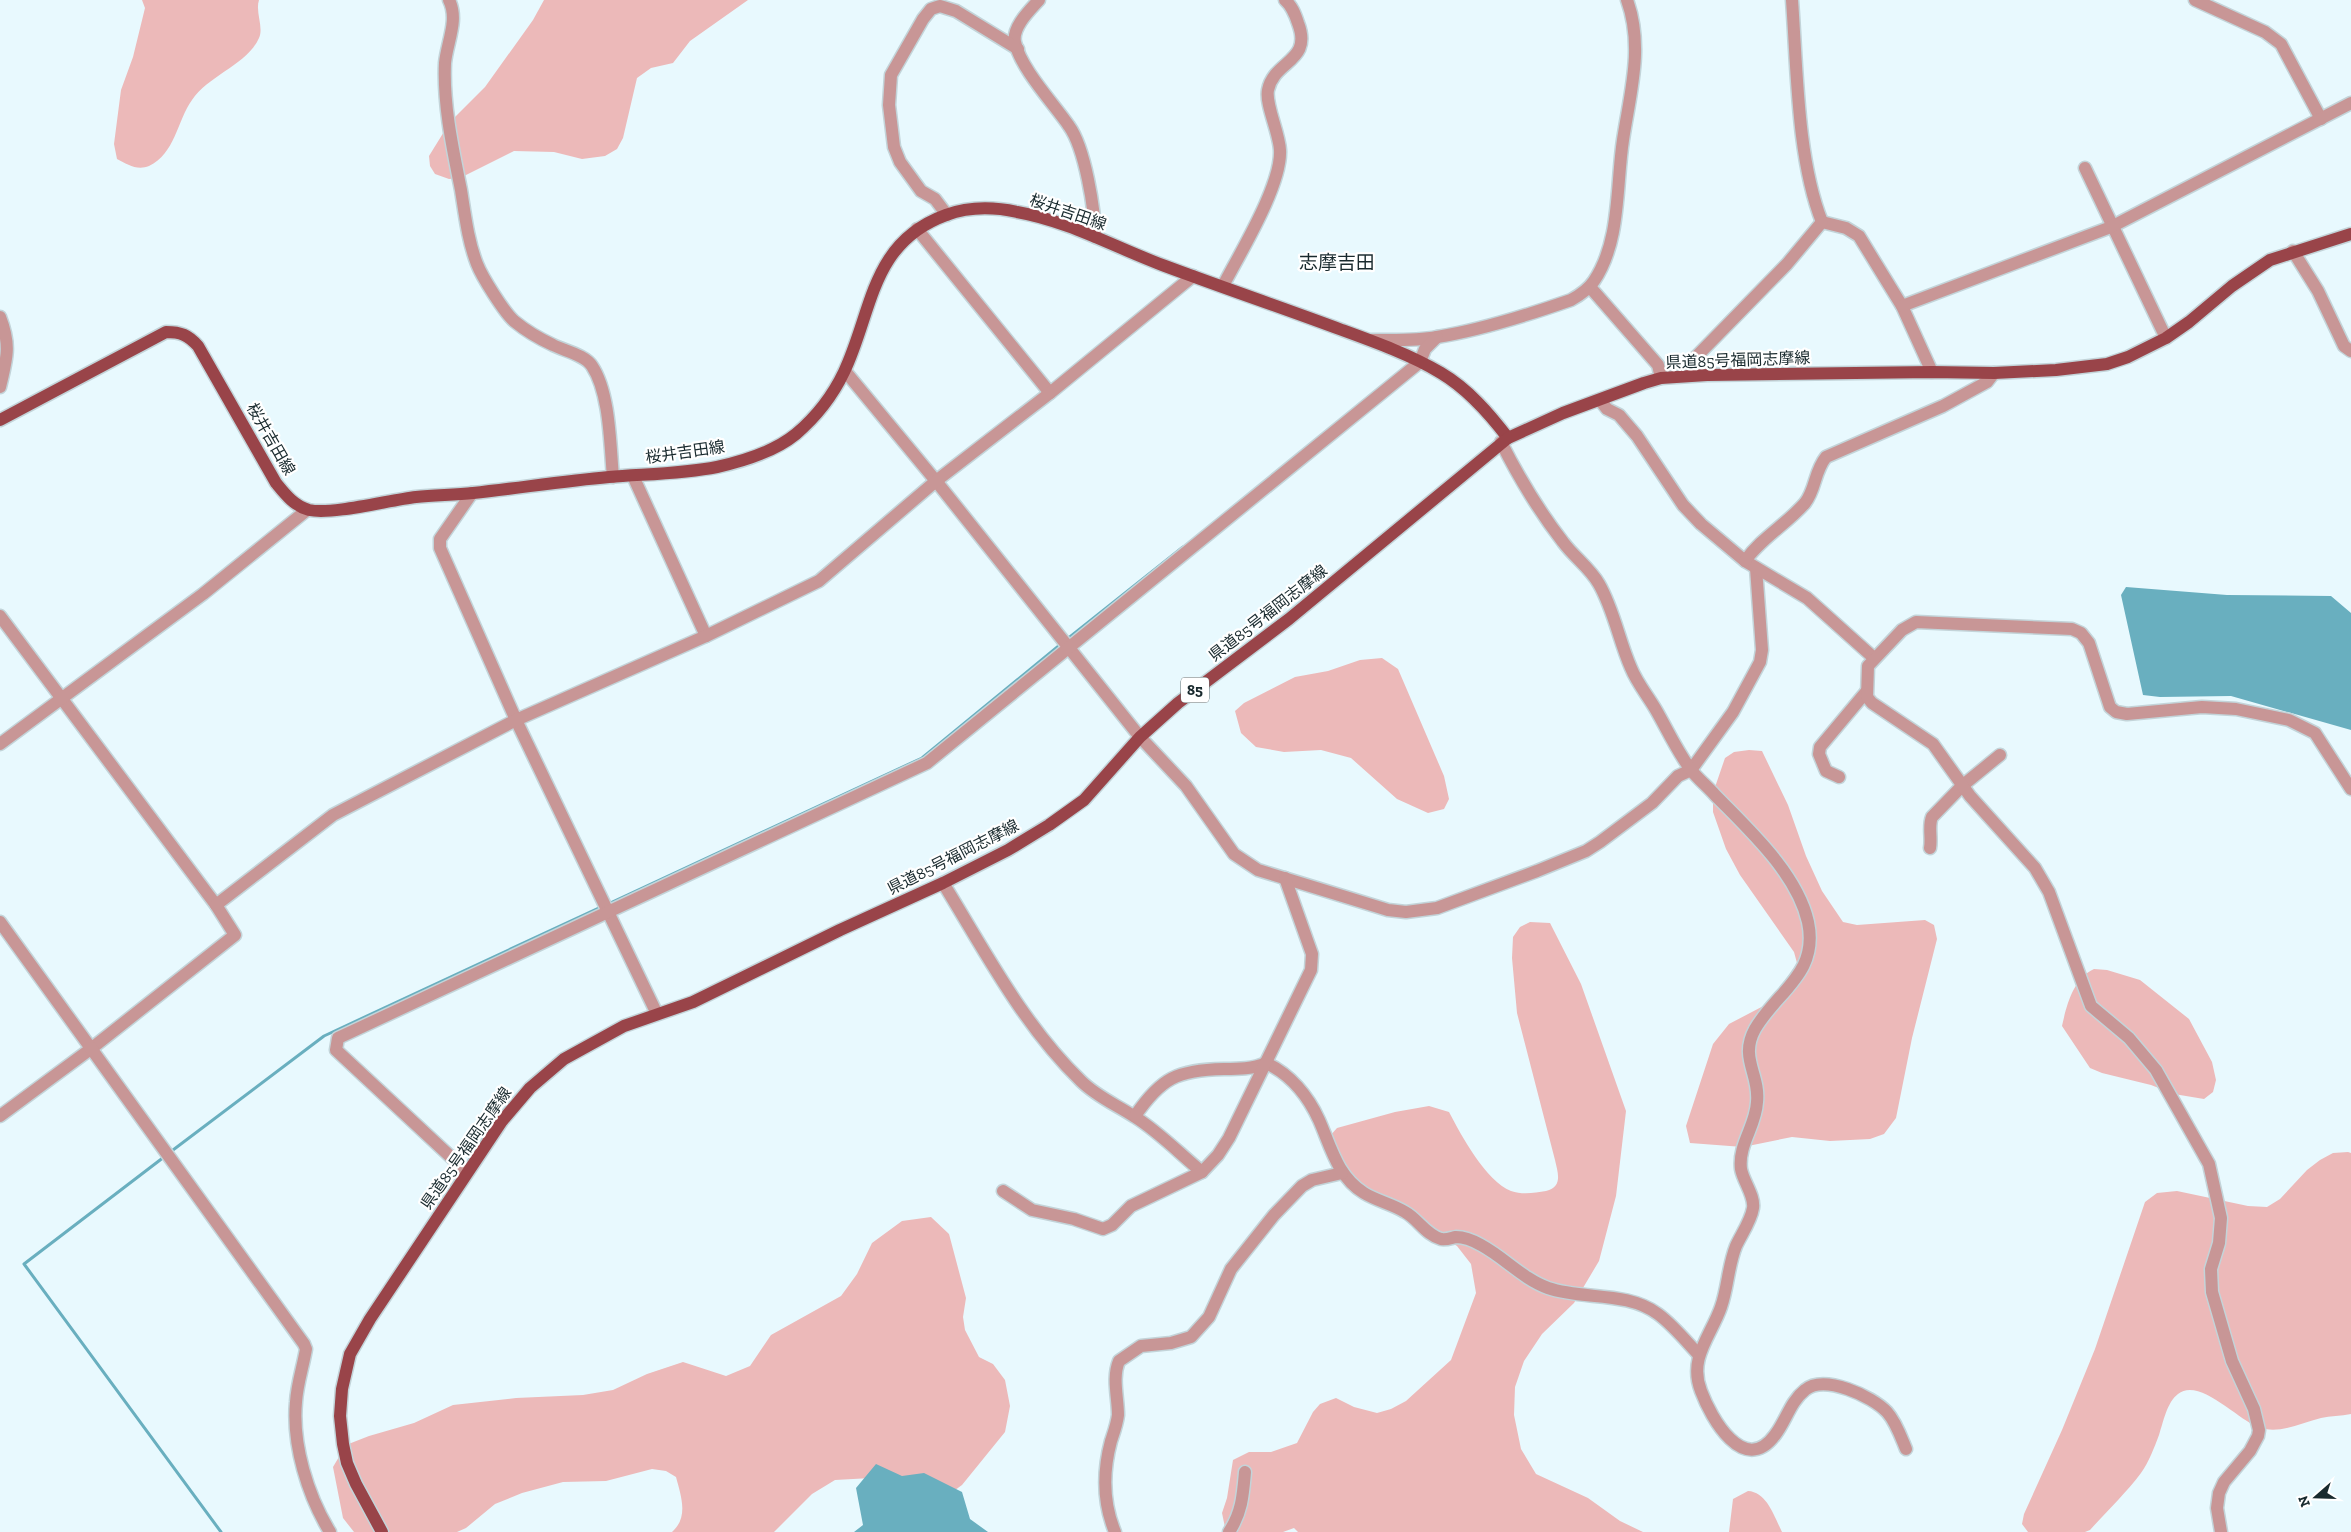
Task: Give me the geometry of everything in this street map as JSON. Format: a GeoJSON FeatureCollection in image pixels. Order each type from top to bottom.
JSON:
{"type":"FeatureCollection","features":[{"type":"Feature","properties":{"kind":"main road","name":"桜井吉田線"},"geometry":{"type":"LineString","coordinates":[[0,420],[166,332],[178,332],[189,336],[198,346],[264,467],[289,499],[307,510],[330,510],[416,497],[472,493],[714,467],[768,452],[793,436],[829,398],[845,371],[872,289],[890,256],[918,229],[948,215],[971,210],[994,209],[1048,219],[1194,276],[1370,340],[1420,362],[1442,373],[1481,405],[1504,440]]}},
{"type":"Feature","properties":{"kind":"main road","name":"県道85号福岡志摩線"},"geometry":{"type":"LineString","coordinates":[[382,1532],[356,1484],[345,1454],[340,1416],[345,1371],[350,1354],[370,1318],[515,1103],[548,1071],[564,1059],[604,1035],[693,1002],[840,930],[943,883],[1008,850],[1065,814],[1098,786],[1140,737],[1178,703],[1289,619],[1361,561],[1504,440],[1600,400],[1661,378],[1692,375],[1932,372],[1994,374],[2107,364],[2128,357],[2166,338],[2250,273],[2270,260],[2293,251],[2351,234]]}},
{"type":"Feature","properties":{"kind":"street"},"geometry":{"type":"LineString","coordinates":[[449,0],[452,7],[452,26],[445,62],[446,93],[457,173],[469,237],[477,265],[484,279],[513,320],[551,345],[573,353],[591,364],[600,380],[613,477]]}},
{"type":"Feature","properties":{"kind":"street"},"geometry":{"type":"LineString","coordinates":[[1039,0],[1026,14],[1017,30],[1014,41],[1031,73],[1074,134],[1084,167],[1095,223],[1095,237]]}},
{"type":"Feature","properties":{"kind":"street"},"geometry":{"type":"LineString","coordinates":[[1223,286],[1273,188],[1279,167],[1278,130],[1268,99],[1268,91],[1276,76],[1299,52],[1302,40],[1295,13],[1285,0]]}},
{"type":"Feature","properties":{"kind":"street"},"geometry":{"type":"LineString","coordinates":[[1627,0],[1634,27],[1635,76],[1623,140],[1610,243],[1605,259],[1590,287],[1658,365],[1661,378]]}},
{"type":"Feature","properties":{"kind":"street"},"geometry":{"type":"LineString","coordinates":[[1792,0],[1806,156],[1816,206],[1822,222]]}},
{"type":"Feature","properties":{"kind":"street"},"geometry":{"type":"LineString","coordinates":[[2195,0],[2258,29],[2281,44],[2321,119]]}},
{"type":"Feature","properties":{"kind":"street"},"geometry":{"type":"LineString","coordinates":[[948,215],[935,199],[921,191],[897,154],[891,136],[890,75],[923,19],[931,9],[940,6],[956,11],[1018,50]]}},
{"type":"Feature","properties":{"kind":"street"},"geometry":{"type":"LineString","coordinates":[[1902,306],[2111,227],[2351,103]]}},
{"type":"Feature","properties":{"kind":"street"},"geometry":{"type":"LineString","coordinates":[[2085,168],[2111,227],[2166,338]]}},
{"type":"Feature","properties":{"kind":"street"},"geometry":{"type":"LineString","coordinates":[[1822,222],[1846,228],[1859,236],[1902,306],[1932,372]]}},
{"type":"Feature","properties":{"kind":"street"},"geometry":{"type":"LineString","coordinates":[[1692,375],[1693,360],[1787,264],[1822,222]]}},
{"type":"Feature","properties":{"kind":"street"},"geometry":{"type":"LineString","coordinates":[[918,229],[1050,393]]}},
{"type":"Feature","properties":{"kind":"street"},"geometry":{"type":"LineString","coordinates":[[2293,251],[2318,291],[2344,346],[2351,351]]}},
{"type":"Feature","properties":{"kind":"street"},"geometry":{"type":"LineString","coordinates":[[216,905],[333,816],[516,720],[706,636],[819,581],[936,481],[1050,393],[1194,276]]}},
{"type":"Feature","properties":{"kind":"street","name":"桜井吉田線"},"geometry":{"type":"LineString","coordinates":[[1370,340],[1410,340],[1437,337],[1477,328],[1551,307],[1570,300],[1590,287]]}},
{"type":"Feature","properties":{"kind":"street"},"geometry":{"type":"LineString","coordinates":[[0,317],[8,345],[0,387]]}},
{"type":"Feature","properties":{"kind":"street"},"geometry":{"type":"LineString","coordinates":[[467,1172],[336,1050],[338,1038],[927,763],[1420,362],[1425,349],[1437,337]]}},
{"type":"Feature","properties":{"kind":"street"},"geometry":{"type":"LineString","coordinates":[[845,371],[936,481],[1140,737],[1186,786],[1234,854],[1258,870],[1388,910],[1406,912],[1437,908],[1537,872],[1586,851],[1652,802],[1678,776],[1691,770],[1732,712],[1760,662],[1762,650],[1751,564],[1753,549],[1806,501],[1813,487],[1818,466],[1826,457],[1943,406],[1987,382],[1994,374]]}},
{"type":"Feature","properties":{"kind":"street"},"geometry":{"type":"LineString","coordinates":[[1600,400],[1607,409],[1619,415],[1637,436],[1689,511],[1701,524],[1751,564],[1807,598],[1874,658]]}},
{"type":"Feature","properties":{"kind":"street"},"geometry":{"type":"LineString","coordinates":[[1504,440],[1512,465],[1563,542],[1597,582],[1610,608],[1632,671],[1691,770],[1758,839],[1781,869],[1800,901],[1808,923],[1810,944],[1807,959],[1797,978],[1757,1026],[1747,1050],[1758,1097],[1754,1117],[1743,1144],[1741,1160],[1742,1172],[1753,1208],[1730,1264],[1721,1308],[1698,1354],[1699,1386],[1708,1410],[1739,1447],[1748,1451],[1762,1448],[1775,1435],[1785,1415],[1799,1395],[1809,1386],[1832,1385],[1849,1389],[1877,1403],[1894,1422],[1906,1449]]}},
{"type":"Feature","properties":{"kind":"street"},"geometry":{"type":"LineString","coordinates":[[633,476],[706,636]]}},
{"type":"Feature","properties":{"kind":"street"},"geometry":{"type":"LineString","coordinates":[[472,493],[440,538],[440,548],[516,720],[657,1014]]}},
{"type":"Feature","properties":{"kind":"street"},"geometry":{"type":"LineString","coordinates":[[0,744],[203,594],[307,510]]}},
{"type":"Feature","properties":{"kind":"street"},"geometry":{"type":"LineString","coordinates":[[0,616],[216,905],[235,935],[92,1048],[0,1116]]}},
{"type":"Feature","properties":{"kind":"street"},"geometry":{"type":"LineString","coordinates":[[2221,1532],[2218,1525],[2217,1508],[2219,1493],[2224,1482],[2250,1451],[2258,1436],[2258,1430],[2254,1409],[2232,1361],[2212,1292],[2211,1269],[2219,1243],[2221,1218],[2209,1164],[2156,1070],[2129,1038],[2091,1006],[2049,892],[2034,868],[1962,786],[1933,744],[1872,703],[1867,697],[1868,666],[1902,630],[1916,622],[2072,629],[2082,633],[2089,643],[2110,708],[2116,712],[2127,714],[2202,707],[2236,708],[2289,720],[2315,733],[2351,789]]}},
{"type":"Feature","properties":{"kind":"street"},"geometry":{"type":"LineString","coordinates":[[1839,777],[1826,771],[1820,754],[1820,747],[1866,692]]}},
{"type":"Feature","properties":{"kind":"street"},"geometry":{"type":"LineString","coordinates":[[1930,848],[1932,839],[1929,822],[1932,817],[1962,786],[2000,755]]}},
{"type":"Feature","properties":{"kind":"street"},"geometry":{"type":"LineString","coordinates":[[1003,1191],[1032,1210],[1103,1229],[1112,1225],[1131,1206],[1202,1172],[1218,1155],[1229,1138],[1311,970],[1312,954],[1285,878]]}},
{"type":"Feature","properties":{"kind":"street"},"geometry":{"type":"LineString","coordinates":[[943,883],[1015,999],[1067,1067],[1094,1092],[1135,1116],[1202,1172]]}},
{"type":"Feature","properties":{"kind":"street"},"geometry":{"type":"LineString","coordinates":[[0,922],[304,1344],[305,1354],[296,1401],[295,1419],[298,1442],[315,1503],[330,1532]]}},
{"type":"Feature","properties":{"kind":"street"},"geometry":{"type":"LineString","coordinates":[[1135,1116],[1151,1092],[1170,1078],[1196,1070],[1243,1068],[1266,1063],[1279,1069],[1297,1086],[1312,1106],[1342,1173],[1364,1193],[1404,1211],[1427,1231],[1440,1238],[1457,1237],[1469,1239],[1482,1245],[1529,1279],[1546,1287],[1583,1296],[1626,1301],[1650,1309],[1678,1331],[1698,1354]]}},
{"type":"Feature","properties":{"kind":"street"},"geometry":{"type":"LineString","coordinates":[[1115,1532],[1108,1514],[1105,1494],[1106,1468],[1111,1441],[1117,1426],[1116,1379],[1119,1361],[1141,1346],[1172,1343],[1195,1333],[1209,1317],[1231,1269],[1274,1216],[1302,1186],[1312,1180],[1342,1173]]}},
{"type":"Feature","properties":{"kind":"street"},"geometry":{"type":"LineString","coordinates":[[1229,1532],[1237,1519],[1242,1505],[1245,1472]]}},
{"type":"Feature","properties":{"kind":"shaded area"},"geometry":{"type":"Polygon","coordinates":[[[142,0],[259,0],[258,9],[261,29],[259,38],[246,56],[199,91],[192,100],[165,154],[158,161],[140,168],[117,159],[114,144],[121,90],[133,57],[145,8],[142,0]]]}},
{"type":"Feature","properties":{"kind":"shaded area"},"geometry":{"type":"Polygon","coordinates":[[[544,0],[748,0],[690,41],[673,63],[651,68],[637,78],[623,138],[617,149],[605,156],[582,159],[554,152],[514,151],[460,178],[449,179],[435,174],[430,166],[429,156],[450,122],[485,87],[533,20],[544,0]]]}},
{"type":"Feature","properties":{"kind":"shaded area"},"geometry":{"type":"Polygon","coordinates":[[[1382,658],[1398,669],[1444,776],[1449,799],[1444,809],[1428,813],[1397,799],[1351,758],[1321,750],[1284,752],[1256,747],[1241,733],[1235,711],[1244,703],[1295,677],[1328,671],[1360,660],[1382,658]]]}},
{"type":"Feature","properties":{"kind":"shaded area"},"geometry":{"type":"Polygon","coordinates":[[[1762,751],[1788,805],[1806,856],[1822,891],[1843,922],[1857,925],[1925,920],[1934,925],[1937,939],[1912,1038],[1896,1118],[1884,1134],[1870,1139],[1830,1141],[1792,1137],[1743,1147],[1690,1143],[1686,1126],[1713,1044],[1729,1024],[1771,1002],[1797,963],[1794,952],[1740,875],[1726,849],[1713,812],[1713,793],[1725,758],[1734,752],[1762,751]]]}},
{"type":"Feature","properties":{"kind":"shaded area"},"geometry":{"type":"Polygon","coordinates":[[[1530,922],[1550,923],[1581,984],[1626,1111],[1616,1196],[1599,1261],[1574,1303],[1542,1334],[1524,1361],[1515,1387],[1514,1415],[1521,1449],[1536,1474],[1588,1498],[1620,1521],[1643,1532],[1298,1532],[1294,1528],[1283,1532],[1226,1532],[1222,1513],[1227,1498],[1233,1460],[1249,1452],[1271,1452],[1297,1443],[1313,1412],[1320,1404],[1336,1398],[1354,1407],[1377,1413],[1391,1409],[1406,1401],[1451,1360],[1476,1293],[1471,1264],[1457,1246],[1425,1226],[1391,1211],[1340,1166],[1329,1137],[1337,1128],[1395,1112],[1429,1106],[1449,1112],[1475,1156],[1492,1178],[1502,1186],[1511,1191],[1528,1193],[1546,1191],[1557,1183],[1556,1165],[1517,1013],[1512,958],[1513,937],[1520,927],[1530,922]]]}},
{"type":"Feature","properties":{"kind":"shaded area"},"geometry":{"type":"Polygon","coordinates":[[[2094,969],[2107,970],[2140,980],[2189,1019],[2212,1062],[2216,1080],[2213,1092],[2204,1099],[2174,1094],[2151,1085],[2102,1073],[2090,1068],[2062,1026],[2072,993],[2081,979],[2094,969]]]}},
{"type":"Feature","properties":{"kind":"shaded area"},"geometry":{"type":"Polygon","coordinates":[[[2333,1153],[2351,1153],[2351,1414],[2321,1418],[2282,1429],[2266,1429],[2249,1423],[2207,1395],[2187,1390],[2178,1394],[2171,1402],[2153,1450],[2141,1473],[2090,1530],[2085,1532],[2028,1532],[2022,1524],[2024,1514],[2062,1430],[2095,1349],[2145,1202],[2157,1193],[2177,1191],[2248,1206],[2267,1207],[2280,1199],[2307,1170],[2320,1160],[2333,1153]]]}},
{"type":"Feature","properties":{"kind":"shaded area"},"geometry":{"type":"Polygon","coordinates":[[[931,1217],[949,1234],[966,1298],[963,1317],[965,1330],[979,1357],[993,1364],[1005,1380],[1010,1406],[1005,1432],[962,1485],[951,1493],[889,1477],[835,1480],[812,1494],[774,1532],[672,1532],[681,1520],[682,1513],[676,1477],[666,1471],[652,1469],[606,1481],[563,1482],[522,1493],[495,1504],[466,1528],[457,1532],[354,1532],[343,1518],[333,1467],[346,1445],[414,1423],[453,1405],[516,1398],[583,1395],[613,1390],[647,1374],[683,1362],[726,1376],[750,1366],[771,1335],[841,1296],[857,1274],[872,1243],[902,1221],[931,1217]]]}},
{"type":"Feature","properties":{"kind":"shaded area"},"geometry":{"type":"Polygon","coordinates":[[[1748,1491],[1755,1492],[1765,1500],[1782,1532],[1729,1532],[1733,1499],[1748,1491]]]}},
{"type":"Feature","properties":{"kind":"water"},"geometry":{"type":"Polygon","coordinates":[[[2126,587],[2227,595],[2331,596],[2351,613],[2351,730],[2231,696],[2160,697],[2143,695],[2121,595],[2126,587]]]}},
{"type":"Feature","properties":{"kind":"water"},"geometry":{"type":"Polygon","coordinates":[[[876,1464],[902,1476],[924,1473],[962,1492],[970,1519],[988,1532],[854,1532],[863,1525],[856,1488],[876,1464]]]}},
{"type":"Feature","properties":{"kind":"waterway"},"geometry":{"type":"LineString","coordinates":[[1066,640],[1183,547]]}},
{"type":"Feature","properties":{"kind":"waterway"},"geometry":{"type":"LineString","coordinates":[[608,904],[922,758],[1061,644]]}},
{"type":"Feature","properties":{"kind":"waterway"},"geometry":{"type":"LineString","coordinates":[[169,1153],[324,1036],[603,906]]}},
{"type":"Feature","properties":{"kind":"waterway"},"geometry":{"type":"LineString","coordinates":[[164,1157],[24,1264],[221,1532]]}},
{"type":"Feature","properties":{"kind":"district","name":"志摩吉田"},"geometry":{"type":"Point","coordinates":[1337,262]}}]}
